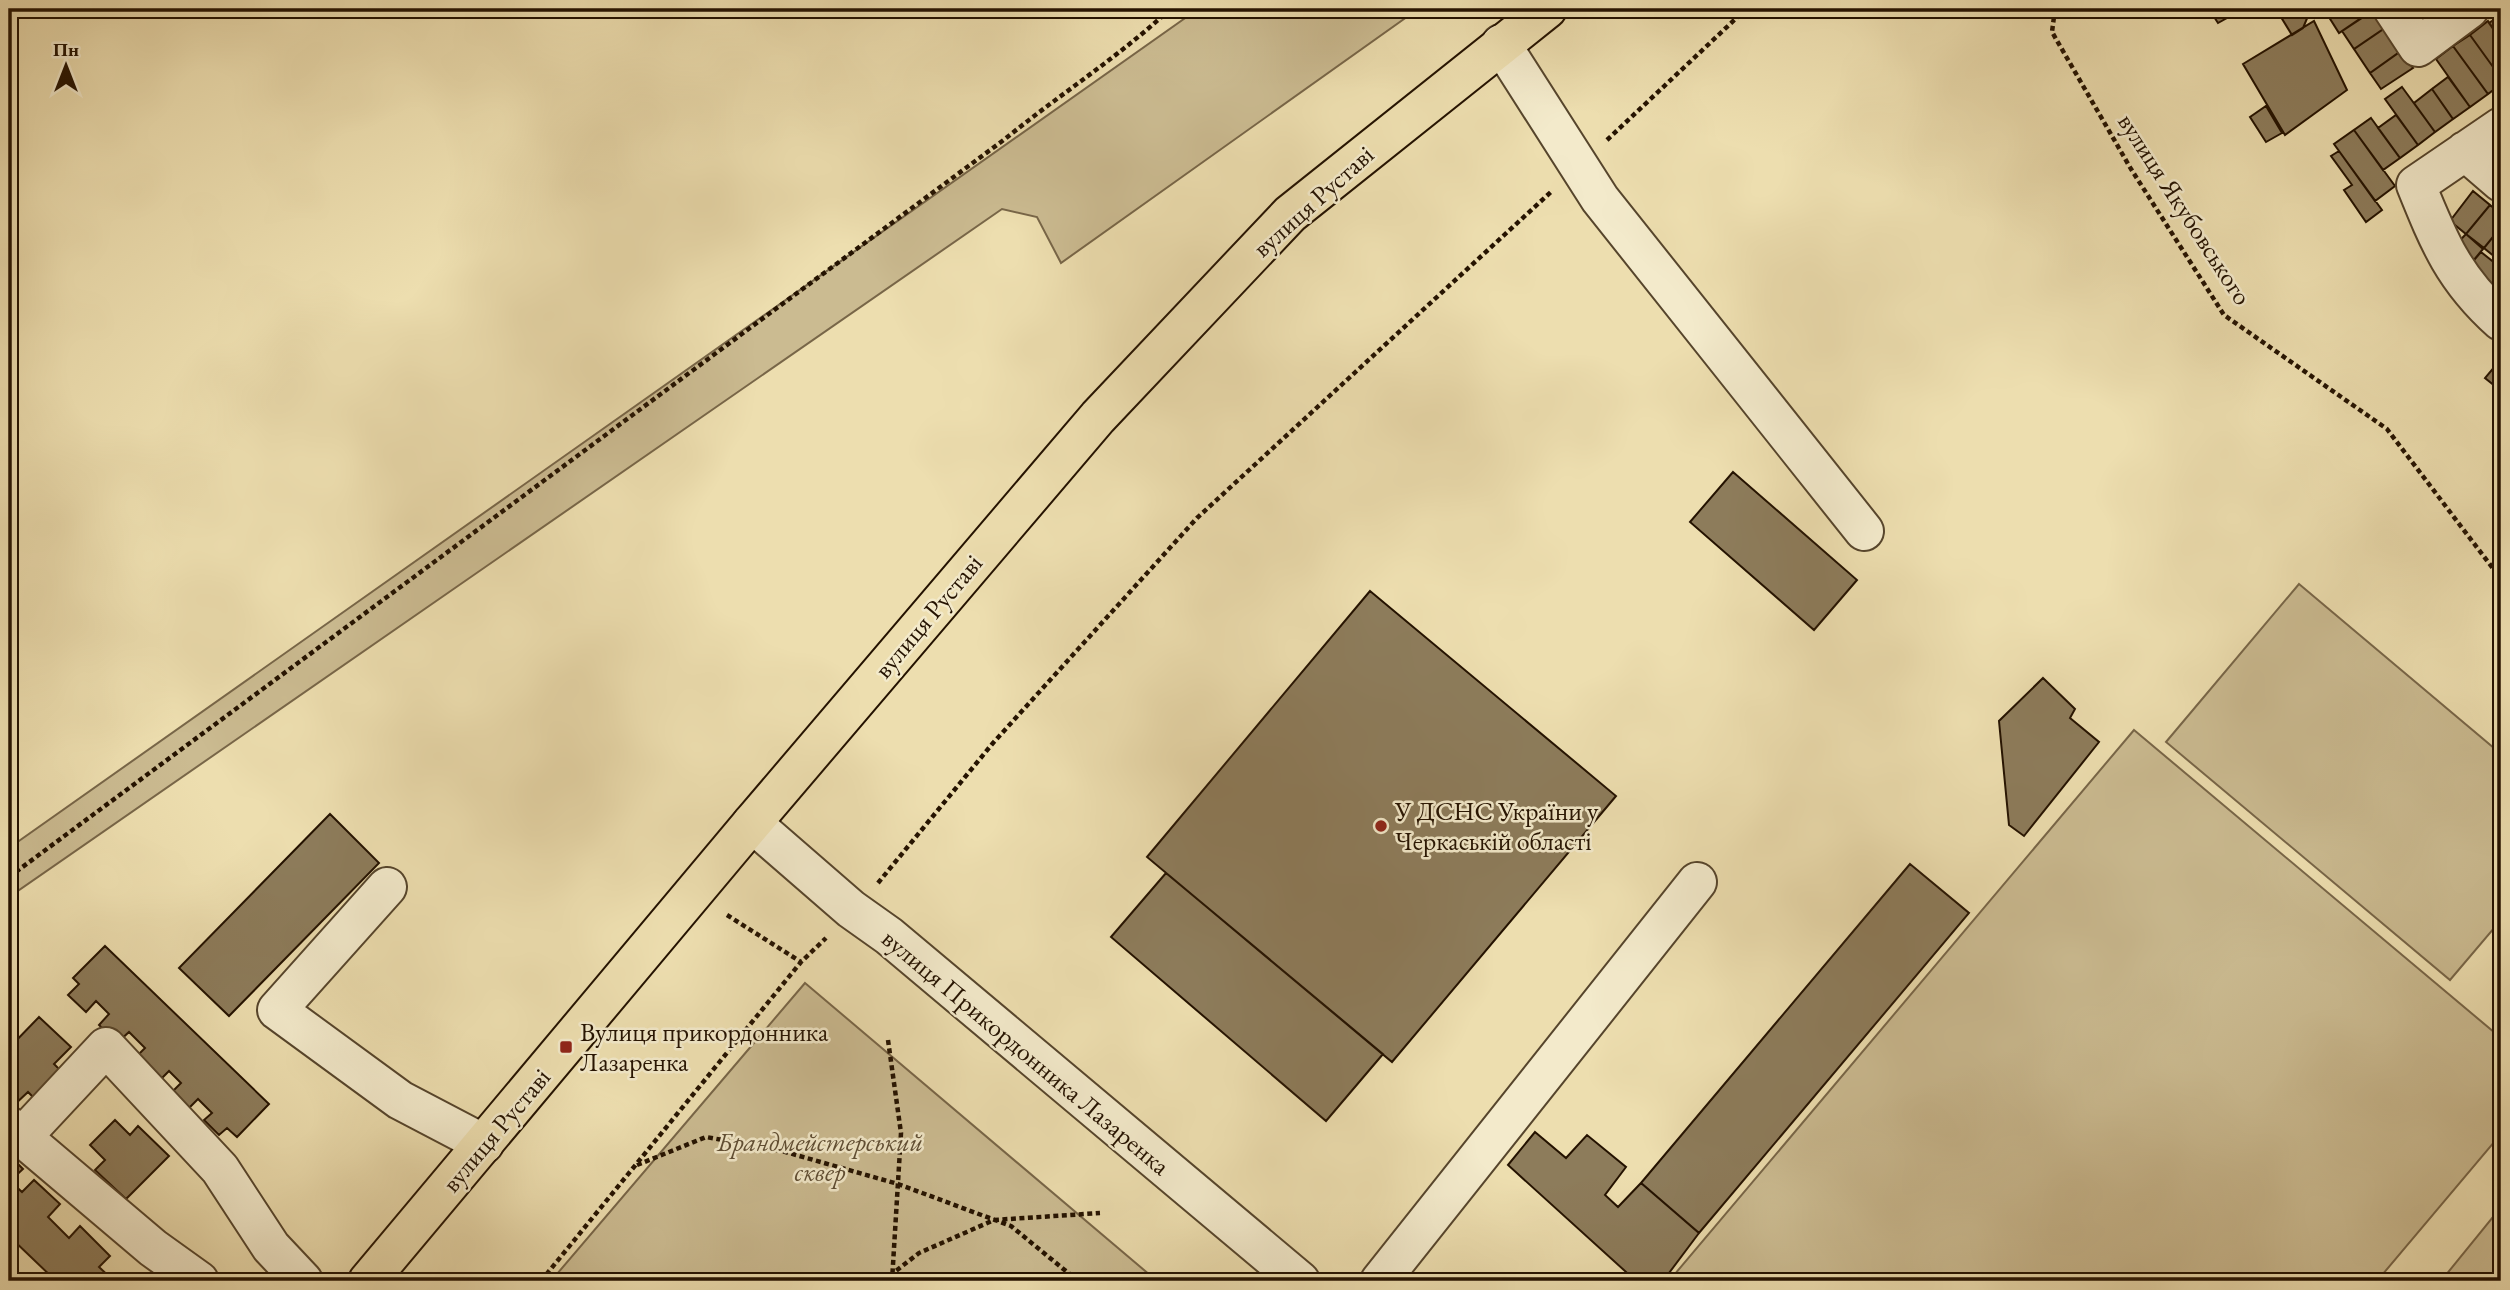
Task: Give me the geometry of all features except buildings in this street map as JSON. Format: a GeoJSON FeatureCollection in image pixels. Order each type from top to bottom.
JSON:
{"type":"FeatureCollection","features":[{"type":"Feature","properties":{"kind":"main road","name":"вулиця Руставі"},"geometry":{"type":"LineString","coordinates":[[368,1281],[752,823],[1098,417],[1290,214],[1547,9]]}},
{"type":"Feature","properties":{"kind":"street"},"geometry":{"type":"LineString","coordinates":[[2393,9],[2418,47],[2469,9]]}},
{"type":"Feature","properties":{"kind":"street"},"geometry":{"type":"LineString","coordinates":[[1501,44],[1600,199],[1864,531]]}},
{"type":"Feature","properties":{"kind":"street"},"geometry":{"type":"LineString","coordinates":[[2501,127],[2416,185],[2444,253],[2473,295],[2501,321]]}},
{"type":"Feature","properties":{"kind":"street"},"geometry":{"type":"LineString","coordinates":[[2465,151],[2501,182]]}},
{"type":"Feature","properties":{"kind":"street","name":"вулиця Прикордонника Лазаренка"},"geometry":{"type":"LineString","coordinates":[[752,823],[851,909],[889,936],[1300,1281]]}},
{"type":"Feature","properties":{"kind":"street"},"geometry":{"type":"LineString","coordinates":[[1380,1281],[1697,882]]}},
{"type":"Feature","properties":{"kind":"street"},"geometry":{"type":"LineString","coordinates":[[387,887],[277,1010],[400,1100],[484,1144]]}},
{"type":"Feature","properties":{"kind":"street"},"geometry":{"type":"LineString","coordinates":[[199,1281],[153,1248],[15,1132],[106,1047],[220,1169],[271,1247],[303,1281]]}},
{"type":"Feature","properties":{"kind":"path"},"geometry":{"type":"LineString","coordinates":[[9,877],[994,148],[1049,103],[1130,45],[1170,9]]}},
{"type":"Feature","properties":{"kind":"path"},"geometry":{"type":"LineString","coordinates":[[874,888],[993,743],[1197,518],[1746,9]]}},
{"type":"Feature","properties":{"kind":"path","name":"вулиця Якубовського"},"geometry":{"type":"LineString","coordinates":[[2055,9],[2052,32],[2132,169],[2224,315],[2387,429],[2501,579]]}},
{"type":"Feature","properties":{"kind":"path"},"geometry":{"type":"LineString","coordinates":[[727,915],[801,962]]}},
{"type":"Feature","properties":{"kind":"path"},"geometry":{"type":"LineString","coordinates":[[541,1281],[801,962],[829,935]]}},
{"type":"Feature","properties":{"kind":"path"},"geometry":{"type":"LineString","coordinates":[[888,1040],[901,1133],[892,1281]]}},
{"type":"Feature","properties":{"kind":"path"},"geometry":{"type":"LineString","coordinates":[[637,1165],[706,1137],[782,1151],[898,1184],[1011,1226],[1078,1281]]}},
{"type":"Feature","properties":{"kind":"path"},"geometry":{"type":"LineString","coordinates":[[883,1281],[919,1253],[994,1220],[1100,1213]]}},
{"type":"Feature","properties":{"kind":"path"},"geometry":{"type":"LineString","coordinates":[[894,1272],[897,1281]]}},
{"type":"Feature","properties":{"kind":"green space"},"geometry":{"type":"Polygon","coordinates":[[[1198,9],[1418,9],[1061,263],[1037,217],[1002,209],[9,897],[9,848],[1198,9]]]}},
{"type":"Feature","properties":{"kind":"green space"},"geometry":{"type":"Polygon","coordinates":[[[2299,584],[2501,754],[2501,920],[2450,980],[2166,742],[2299,584]]]}},
{"type":"Feature","properties":{"kind":"green space"},"geometry":{"type":"Polygon","coordinates":[[[2134,730],[2501,1038],[2501,1134],[2377,1281],[1669,1281],[2134,730]]]}},
{"type":"Feature","properties":{"kind":"green space","name":"Брандмейстерський сквер"},"geometry":{"type":"Polygon","coordinates":[[[805,983],[1157,1281],[551,1281],[805,983]]]}},
{"type":"Feature","properties":{"kind":"green space"},"geometry":{"type":"Polygon","coordinates":[[[2501,1207],[2501,1281],[2441,1281],[2501,1207]]]}},
{"type":"Feature","properties":{"kind":"place","name":"У ДСНС України у Черкаській області"},"geometry":{"type":"Point","coordinates":[1381,826]}},
{"type":"Feature","properties":{"kind":"place","name":"Вулиця прикордонника Лазаренка"},"geometry":{"type":"Point","coordinates":[566,1047]}}]}
